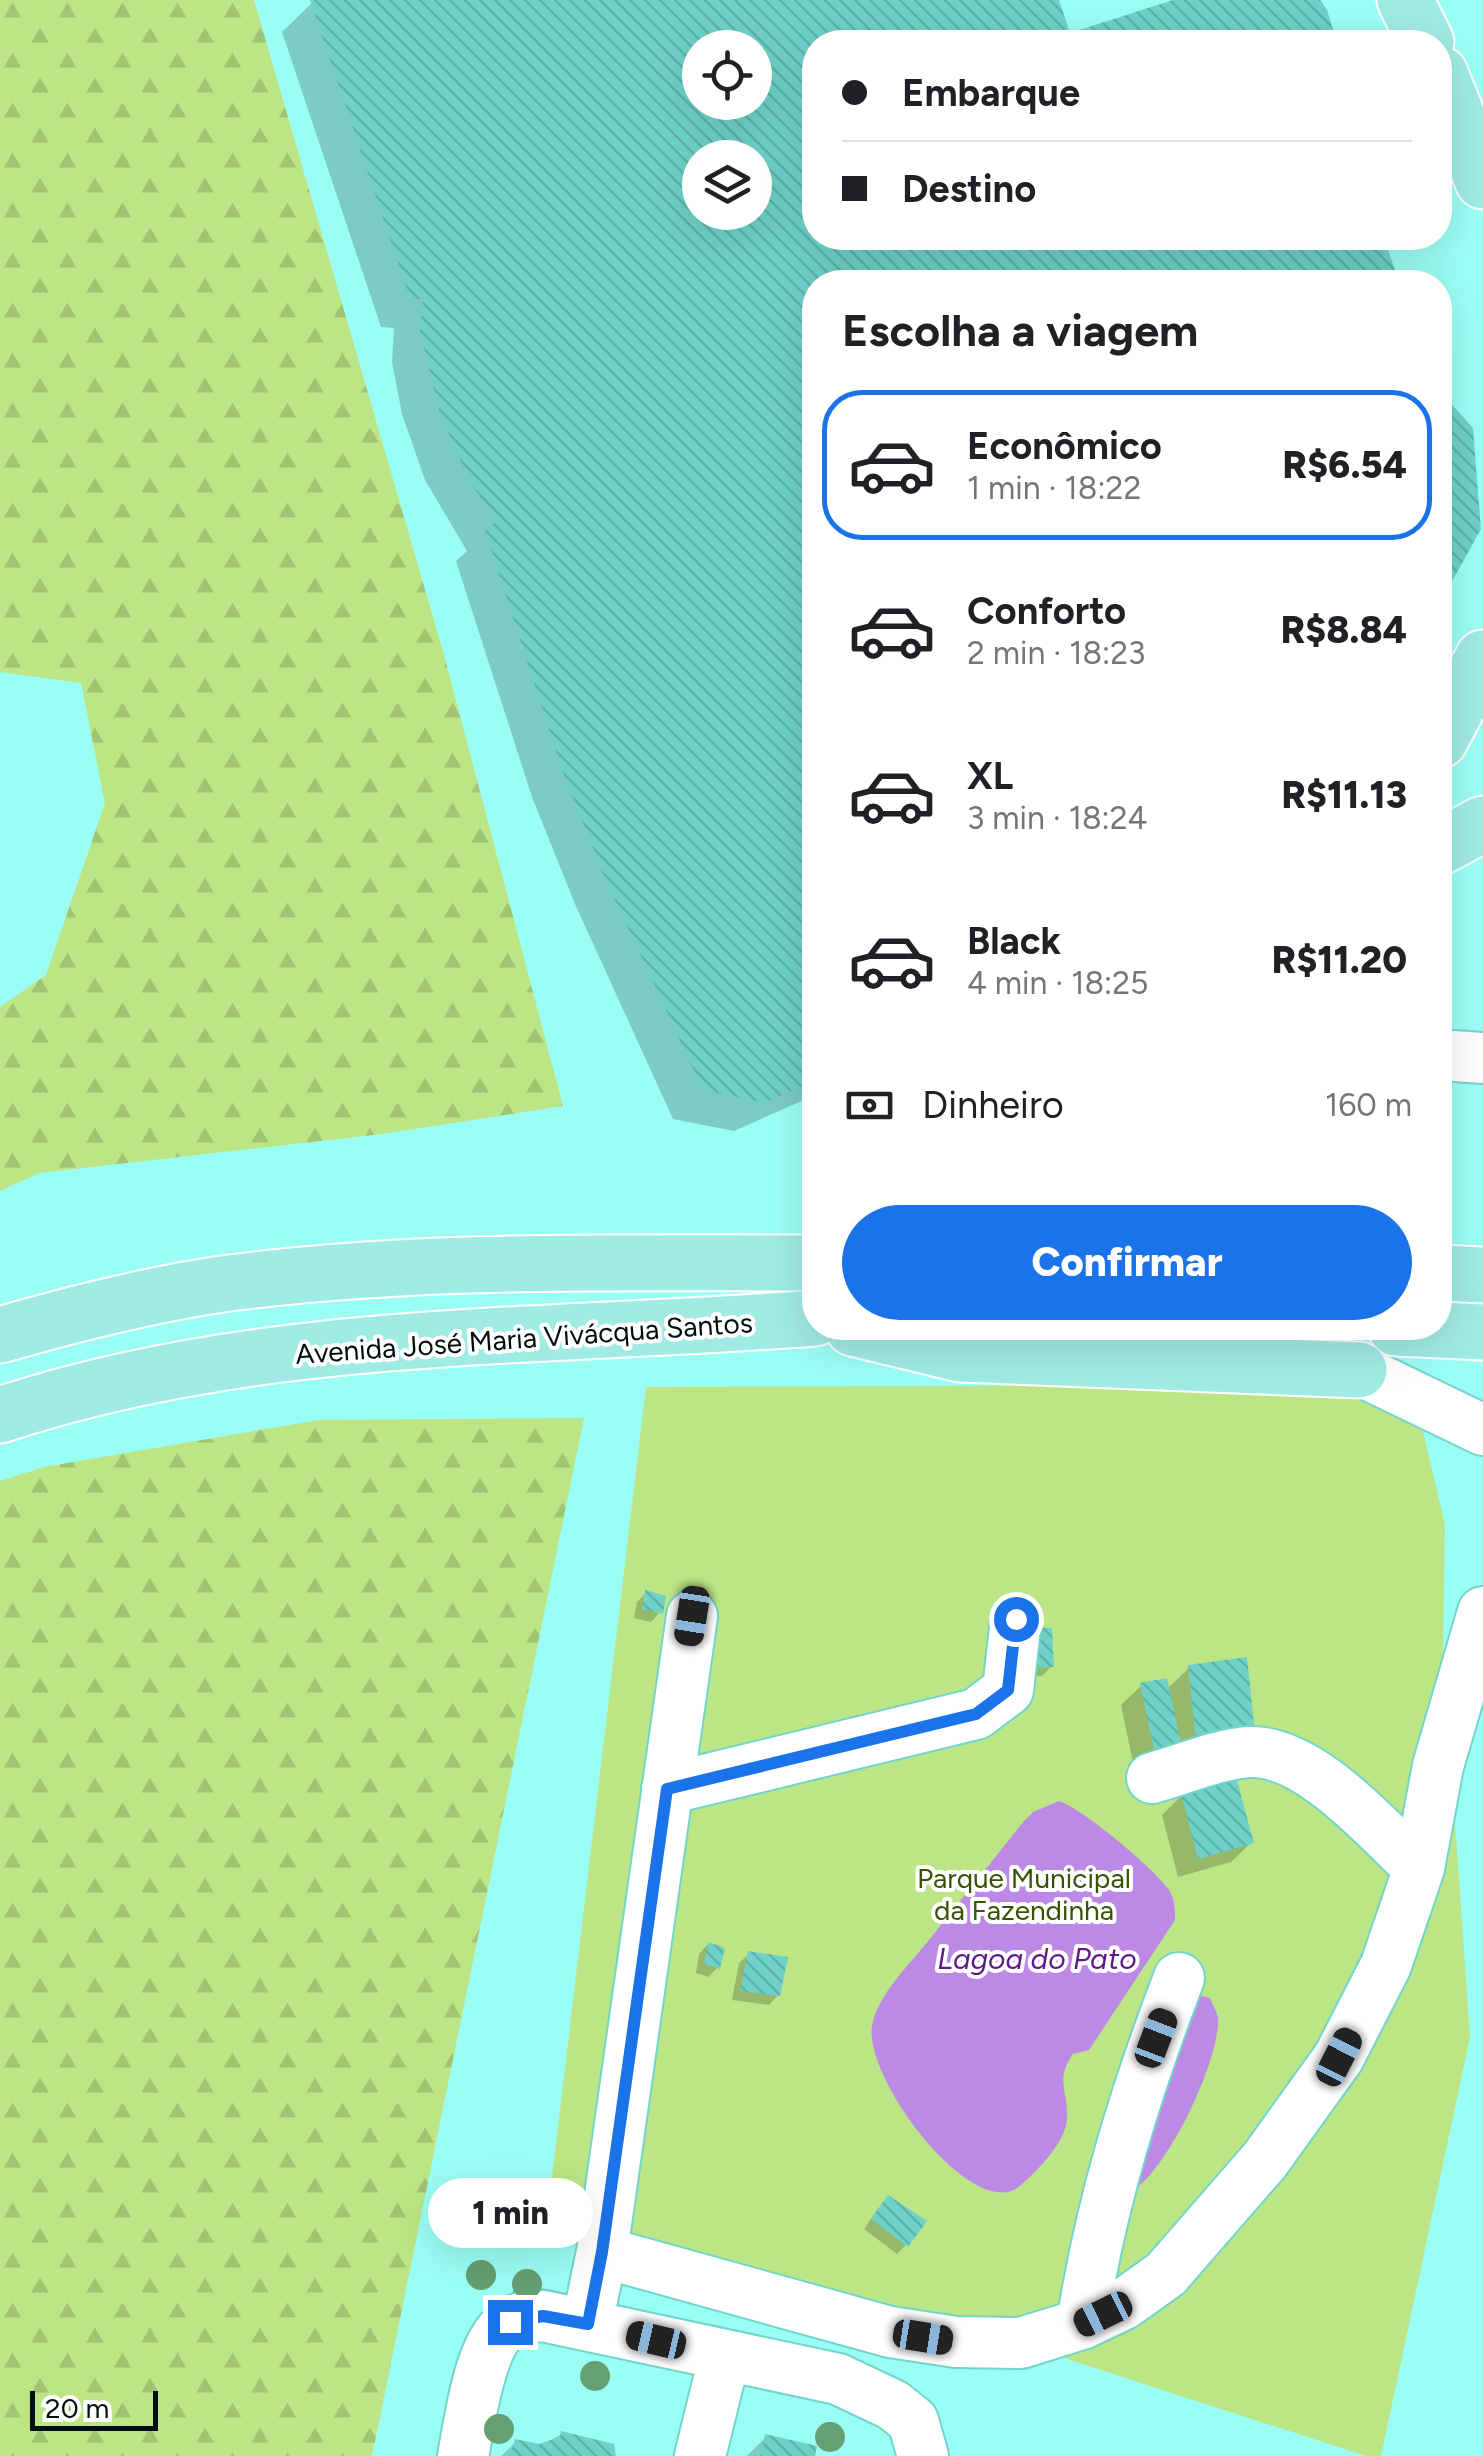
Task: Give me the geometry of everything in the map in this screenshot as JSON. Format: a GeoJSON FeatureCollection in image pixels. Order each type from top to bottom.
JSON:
{"type":"FeatureCollection","features":[{"type":"Feature","properties":{"kind":"main road"},"geometry":{"type":"LineString","coordinates":[[1405,0],[1420,30]]}},
{"type":"Feature","properties":{"kind":"main road"},"geometry":{"type":"LineString","coordinates":[[1452,104],[1483,181]]}},
{"type":"Feature","properties":{"kind":"main road"},"geometry":{"type":"LineString","coordinates":[[1452,717],[1483,658]]}},
{"type":"Feature","properties":{"kind":"main road"},"geometry":{"type":"LineString","coordinates":[[1452,841],[1483,824]]}},
{"type":"Feature","properties":{"kind":"main road"},"geometry":{"type":"LineString","coordinates":[[0,1335],[99,1307],[223,1284],[405,1269],[601,1261],[802,1263]]}},
{"type":"Feature","properties":{"kind":"main road"},"geometry":{"type":"LineString","coordinates":[[1452,1273],[1483,1274]]}},
{"type":"Feature","properties":{"kind":"main road","name":"Avenida José Maria Vivácqua Santos"},"geometry":{"type":"LineString","coordinates":[[0,1414],[162,1373],[345,1345],[802,1319]]}},
{"type":"Feature","properties":{"kind":"main road"},"geometry":{"type":"LineString","coordinates":[[1452,1331],[1483,1332]]}},
{"type":"Feature","properties":{"kind":"main road"},"geometry":{"type":"LineString","coordinates":[[902,1340],[960,1354],[1359,1370]]}},
{"type":"Feature","properties":{"kind":"street"},"geometry":{"type":"LineString","coordinates":[[1452,1056],[1483,1058]]}},
{"type":"Feature","properties":{"kind":"street"},"geometry":{"type":"LineString","coordinates":[[1297,1340],[1483,1430]]}},
{"type":"Feature","properties":{"kind":"street"},"geometry":{"type":"LineString","coordinates":[[602,2252],[906,2335],[956,2342],[1020,2343],[1082,2324],[1124,2304],[1166,2274],[1265,2160],[1339,2057],[1386,1965],[1420,1868],[1442,1750],[1483,1612]]}},
{"type":"Feature","properties":{"kind":"street"},"geometry":{"type":"LineString","coordinates":[[588,2324],[602,2252],[692,1616]]}},
{"type":"Feature","properties":{"kind":"street"},"geometry":{"type":"LineString","coordinates":[[667,1789],[976,1714],[1008,1690],[1016,1619]]}},
{"type":"Feature","properties":{"kind":"street"},"geometry":{"type":"LineString","coordinates":[[1152,1778],[1246,1752],[1280,1757],[1327,1784],[1420,1868]]}},
{"type":"Feature","properties":{"kind":"street"},"geometry":{"type":"LineString","coordinates":[[1082,2324],[1097,2228],[1116,2156],[1179,1978]]}},
{"type":"Feature","properties":{"kind":"street"},"geometry":{"type":"LineString","coordinates":[[462,2456],[488,2353],[510,2322],[543,2316],[838,2378],[918,2438]]}},
{"type":"Feature","properties":{"kind":"street"},"geometry":{"type":"LineString","coordinates":[[700,2456],[725,2355]]}},
{"type":"Feature","properties":{"kind":"green space"},"geometry":{"type":"Polygon","coordinates":[[[0,0],[254,0],[444,655],[563,1106],[382,1134],[39,1173],[0,1191],[0,1007],[46,975],[105,803],[81,683],[0,672],[0,0]]]}},
{"type":"Feature","properties":{"kind":"green space","name":"Parque Municipal da Fazendinha"},"geometry":{"type":"Polygon","coordinates":[[[1215,1385],[1341,1389],[1422,1427],[1445,1525],[1443,1651],[1470,2037],[1381,2456],[1366,2456],[993,2335],[546,2228],[646,1387],[1215,1385]]]}},
{"type":"Feature","properties":{"kind":"green space"},"geometry":{"type":"Polygon","coordinates":[[[584,1418],[372,2456],[0,2456],[0,1481],[44,1467],[319,1420],[584,1418]]]}},
{"type":"Feature","properties":{"kind":"water","name":"Lagoa do Pato"},"geometry":{"type":"Polygon","coordinates":[[[1059,1801],[1101,1827],[1161,1880],[1172,1897],[1175,1920],[1089,2050],[1073,2054],[1068,2063],[1063,2078],[1067,2118],[1057,2146],[1021,2185],[1001,2192],[976,2185],[924,2138],[883,2074],[873,2044],[873,2021],[897,1978],[1024,1821],[1033,1812],[1059,1801]]]}},
{"type":"Feature","properties":{"kind":"water"},"geometry":{"type":"Polygon","coordinates":[[[1197,1995],[1210,1998],[1217,2015],[1211,2059],[1177,2136],[1135,2189],[1117,2179],[1197,1995]]]}},
{"type":"Feature","properties":{"kind":"building"},"geometry":{"type":"Polygon","coordinates":[[[310,0],[1059,0],[1069,30],[802,30],[802,250],[1388,250],[1395,270],[802,270],[802,1086],[765,1103],[703,1090],[603,874],[561,767],[485,530],[496,521],[468,478],[440,414],[420,331],[423,299],[410,299],[310,0]]]}},
{"type":"Feature","properties":{"kind":"building"},"geometry":{"type":"Polygon","coordinates":[[[1173,0],[1320,0],[1333,30],[1079,30],[1173,0]]]}},
{"type":"Feature","properties":{"kind":"building"},"geometry":{"type":"Polygon","coordinates":[[[1452,404],[1473,428],[1481,529],[1452,581],[1452,404]]]}},
{"type":"Feature","properties":{"kind":"building"},"geometry":{"type":"Polygon","coordinates":[[[645,1590],[666,1596],[663,1614],[642,1609],[645,1590]]]}},
{"type":"Feature","properties":{"kind":"building"},"geometry":{"type":"Polygon","coordinates":[[[1032,1627],[1052,1628],[1054,1667],[1020,1668],[1032,1627]]]}},
{"type":"Feature","properties":{"kind":"building"},"geometry":{"type":"Polygon","coordinates":[[[1247,1657],[1255,1734],[1196,1741],[1188,1665],[1247,1657]]]}},
{"type":"Feature","properties":{"kind":"building"},"geometry":{"type":"Polygon","coordinates":[[[1167,1678],[1186,1767],[1159,1773],[1140,1683],[1167,1678]]]}},
{"type":"Feature","properties":{"kind":"building"},"geometry":{"type":"Polygon","coordinates":[[[1236,1777],[1254,1843],[1198,1859],[1181,1793],[1236,1777]]]}},
{"type":"Feature","properties":{"kind":"building"},"geometry":{"type":"Polygon","coordinates":[[[708,1942],[725,1948],[720,1969],[704,1964],[708,1942]]]}},
{"type":"Feature","properties":{"kind":"building"},"geometry":{"type":"Polygon","coordinates":[[[748,1951],[788,1957],[780,1996],[740,1991],[748,1951]]]}},
{"type":"Feature","properties":{"kind":"building"},"geometry":{"type":"Polygon","coordinates":[[[888,2195],[927,2221],[908,2247],[871,2219],[888,2195]]]}},
{"type":"Feature","properties":{"kind":"building"},"geometry":{"type":"Polygon","coordinates":[[[514,2282],[571,2294],[568,2316],[511,2304],[514,2282]]]}},
{"type":"Feature","properties":{"kind":"building"},"geometry":{"type":"Polygon","coordinates":[[[561,2431],[614,2444],[616,2456],[510,2456],[515,2439],[539,2444],[560,2437],[561,2431]]]}},
{"type":"Feature","properties":{"kind":"building"},"geometry":{"type":"Polygon","coordinates":[[[765,2434],[817,2446],[815,2456],[760,2456],[765,2434]]]}},
{"type":"Feature","properties":{"kind":"route"},"geometry":{"type":"LineString","coordinates":[[510,2322],[543,2316],[588,2324],[602,2252],[667,1789],[976,1714],[1000,1700],[1008,1690],[1013,1678],[1016,1619]]}}]}
